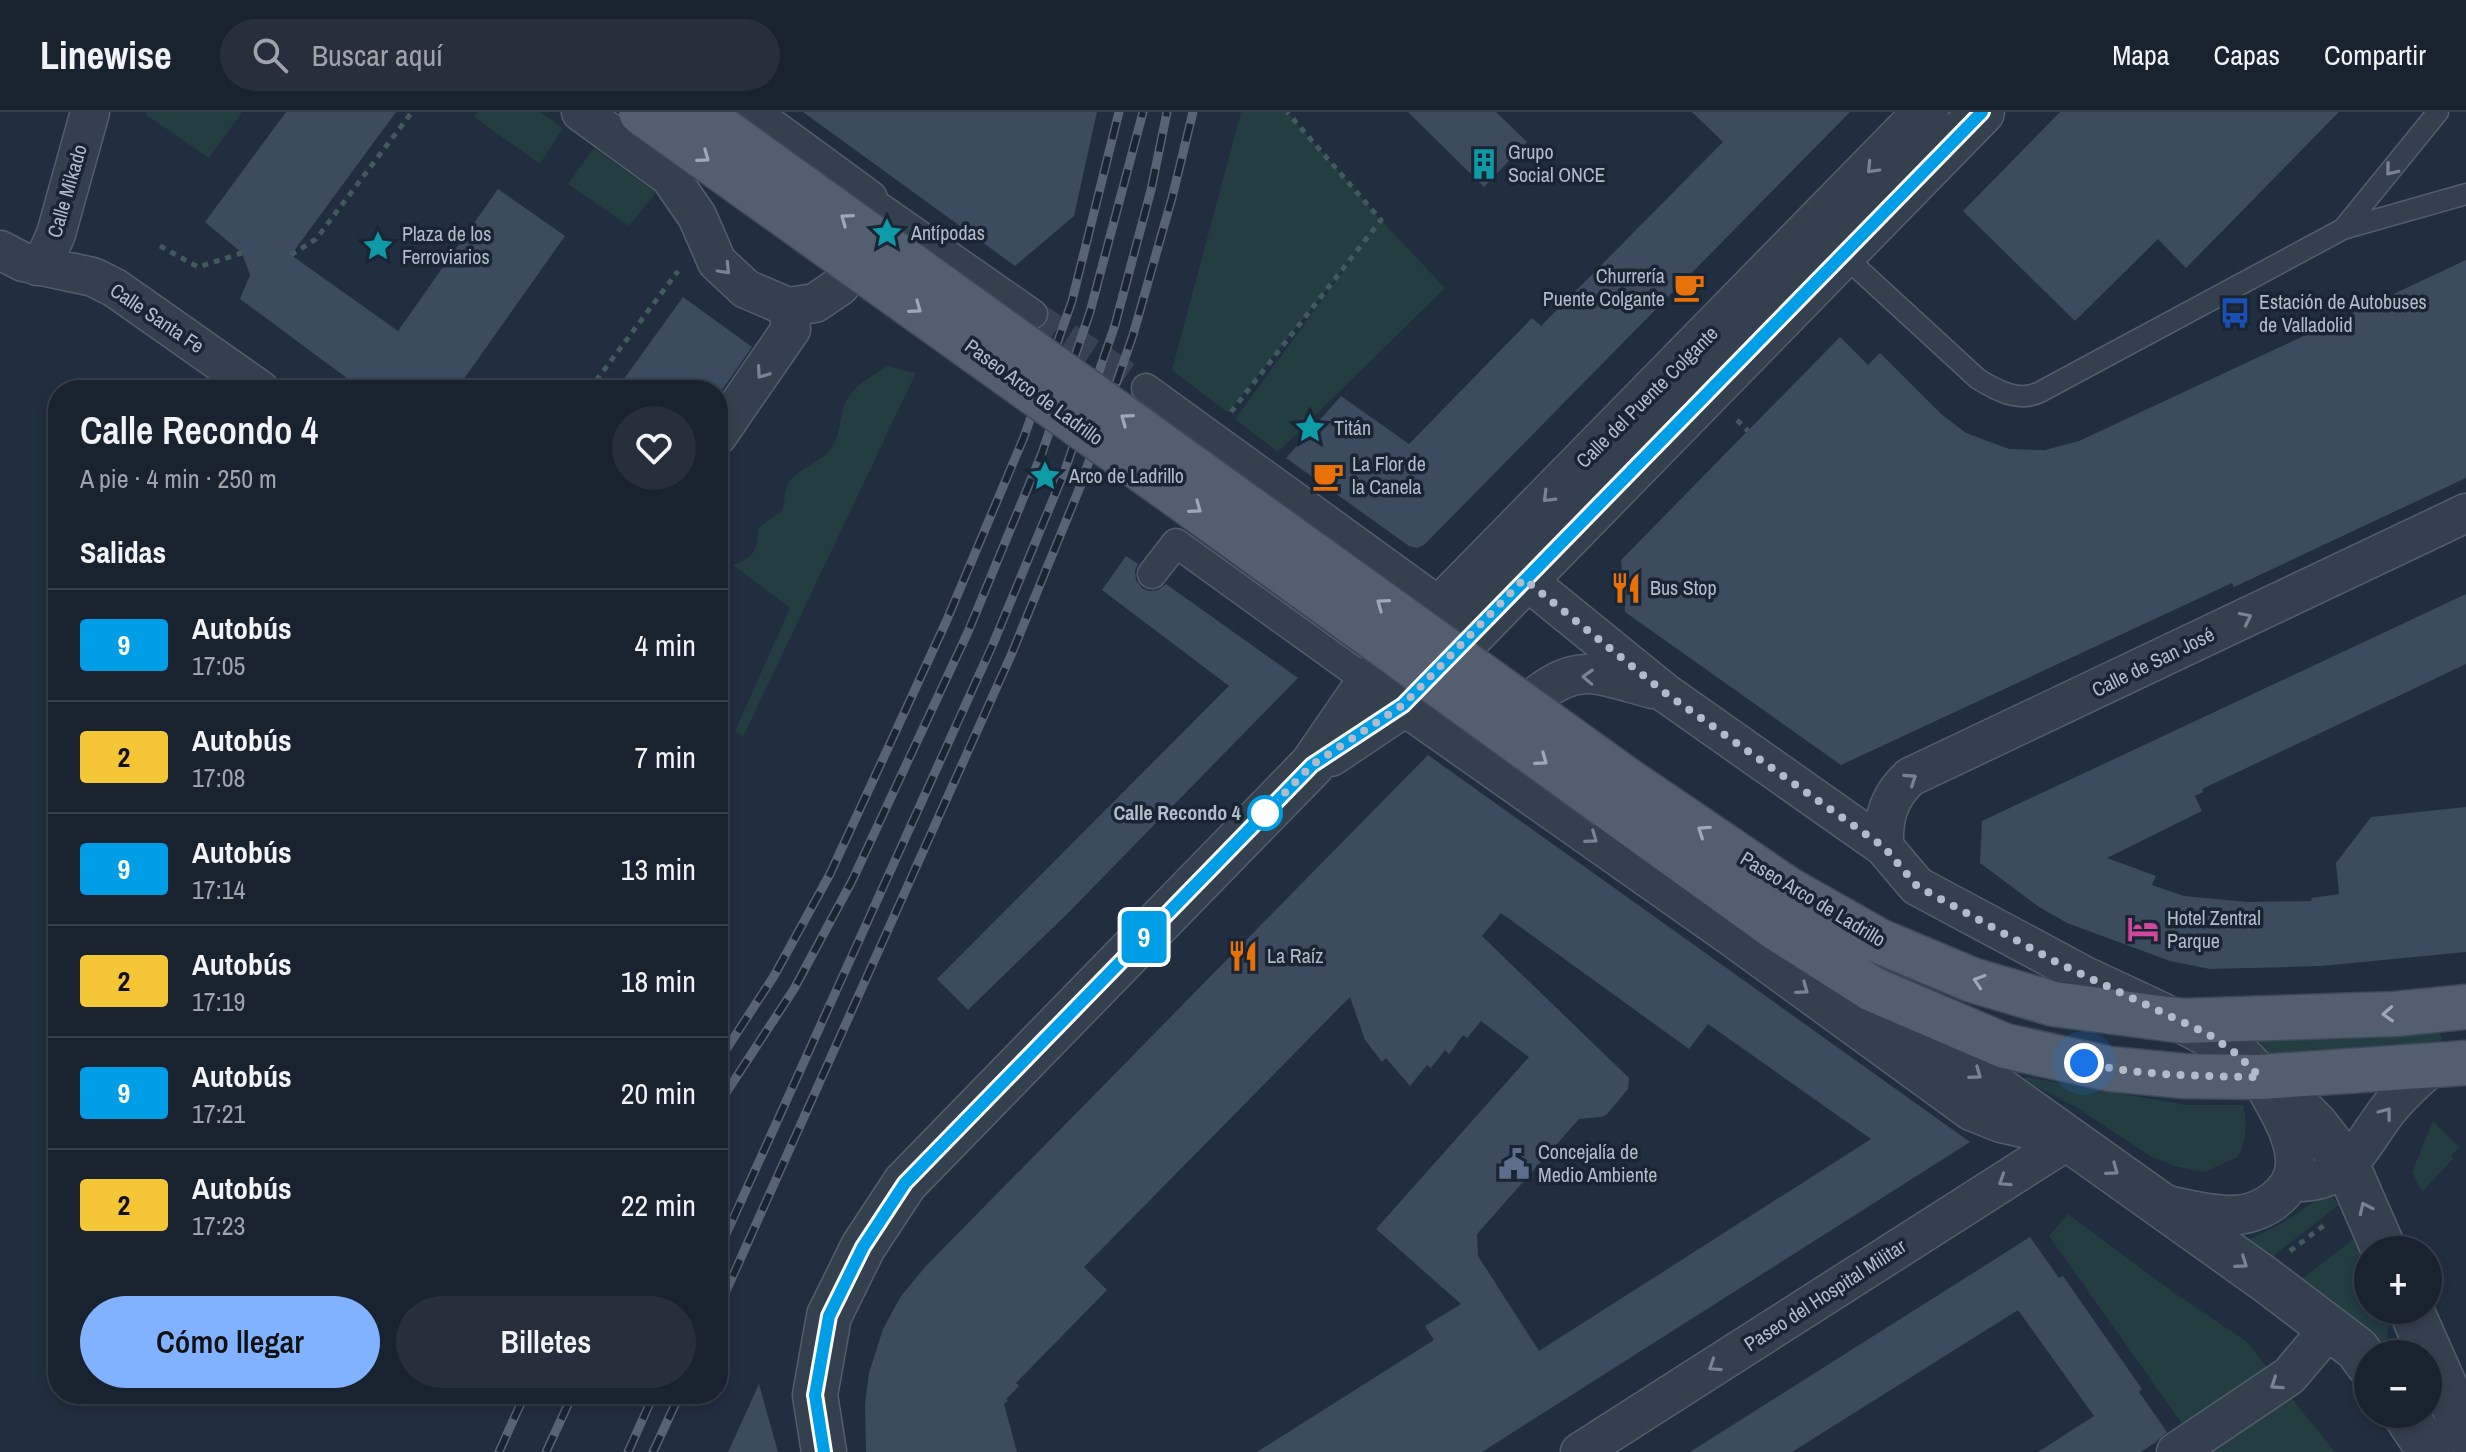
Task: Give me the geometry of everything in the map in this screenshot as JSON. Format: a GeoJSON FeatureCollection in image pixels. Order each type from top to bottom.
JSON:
{"type":"FeatureCollection","features":[{"type":"Feature","properties":{"kind":"main road","name":"Paseo Arco de Ladrillo"},"geometry":{"type":"LineString","coordinates":[[641,112],[1165,486],[1618,794],[1879,941],[1972,980],[2054,1004],[2183,1021]]}},
{"type":"Feature","properties":{"kind":"main road","name":"Paseo Arco de Ladrillo"},"geometry":{"type":"LineString","coordinates":[[698,112],[1618,794],[1776,928],[1872,989],[2005,1046],[2110,1069],[2184,1076],[2260,1077]]}},
{"type":"Feature","properties":{"kind":"main road"},"geometry":{"type":"LineString","coordinates":[[2183,1021],[2395,1014],[2466,1007]]}},
{"type":"Feature","properties":{"kind":"main road"},"geometry":{"type":"LineString","coordinates":[[2260,1077],[2449,1064]]}},
{"type":"Feature","properties":{"kind":"street","name":"Calle Mikado"},"geometry":{"type":"LineString","coordinates":[[37,266],[56,234],[90,112]]}},
{"type":"Feature","properties":{"kind":"street"},"geometry":{"type":"LineString","coordinates":[[581,112],[670,177],[697,216],[717,262],[746,289],[788,307],[815,303],[840,286]]}},
{"type":"Feature","properties":{"kind":"street"},"geometry":{"type":"LineString","coordinates":[[749,112],[1033,314]]}},
{"type":"Feature","properties":{"kind":"street","name":"Calle del Puente Colgante"},"geometry":{"type":"LineString","coordinates":[[1386,693],[1508,566],[1926,112]]}},
{"type":"Feature","properties":{"kind":"street","name":"Calle del Puente Colgante"},"geometry":{"type":"LineString","coordinates":[[1386,693],[1444,604],[1508,566],[1842,254],[1982,112]]}},
{"type":"Feature","properties":{"kind":"street","name":"Calle Santa Fe"},"geometry":{"type":"LineString","coordinates":[[0,250],[23,262],[93,277],[115,288],[246,380]]}},
{"type":"Feature","properties":{"kind":"street"},"geometry":{"type":"LineString","coordinates":[[728,420],[791,329],[788,307]]}},
{"type":"Feature","properties":{"kind":"street"},"geometry":{"type":"LineString","coordinates":[[1146,388],[1444,604]]}},
{"type":"Feature","properties":{"kind":"street","name":"Calle de San José"},"geometry":{"type":"LineString","coordinates":[[1884,847],[1887,806],[1910,777],[2466,513]]}},
{"type":"Feature","properties":{"kind":"street","name":"Paseo Arco de Ladrillo"},"geometry":{"type":"LineString","coordinates":[[1152,574],[1176,543],[1971,1111],[2001,1123],[2070,1139]]}},
{"type":"Feature","properties":{"kind":"street","name":"Paseo Arco de Ladrillo"},"geometry":{"type":"LineString","coordinates":[[1508,566],[1664,692],[1884,847],[1917,886],[2058,963],[2183,1021],[2238,1055],[2315,1124],[2353,1181],[2378,1236]]}},
{"type":"Feature","properties":{"kind":"street","name":"Paseo Arco de Ladrillo"},"geometry":{"type":"LineString","coordinates":[[1505,776],[1498,745],[1503,728],[1539,694],[1565,678],[1587,674],[1664,692]]}},
{"type":"Feature","properties":{"kind":"street"},"geometry":{"type":"LineString","coordinates":[[824,1452],[815,1395],[829,1316],[863,1247],[905,1183],[1386,693]]}},
{"type":"Feature","properties":{"kind":"street","name":"Paseo Arco de Ladrillo"},"geometry":{"type":"LineString","coordinates":[[1872,989],[1942,1049],[2266,1280],[2354,1347]]}},
{"type":"Feature","properties":{"kind":"street"},"geometry":{"type":"LineString","coordinates":[[2292,1182],[2305,1182],[2332,1174],[2353,1181],[2360,1152],[2388,1109],[2449,1064]]}},
{"type":"Feature","properties":{"kind":"street","name":"Paseo Arco de Ladrillo"},"geometry":{"type":"LineString","coordinates":[[2156,1202],[2234,1216],[2268,1204],[2282,1195],[2292,1182],[2295,1162],[2290,1142],[2260,1077]]}},
{"type":"Feature","properties":{"kind":"street","name":"Paseo del Hospital Militar"},"geometry":{"type":"LineString","coordinates":[[1580,1452],[2070,1139]]}},
{"type":"Feature","properties":{"kind":"street"},"geometry":{"type":"LineString","coordinates":[[2417,1324],[2466,1434]]}},
{"type":"Feature","properties":{"kind":"street"},"geometry":{"type":"LineString","coordinates":[[2176,1452],[2289,1376],[2330,1328]]}},
{"type":"Feature","properties":{"kind":"street"},"geometry":{"type":"LineString","coordinates":[[2414,1428],[2430,1452]]}},
{"type":"Feature","properties":{"kind":"lane"},"geometry":{"type":"LineString","coordinates":[[2343,229],[2438,112]]}},
{"type":"Feature","properties":{"kind":"lane"},"geometry":{"type":"LineString","coordinates":[[1842,254],[1978,379],[2000,391],[2026,396],[2040,392],[2343,229],[2466,194]]}},
{"type":"Feature","properties":{"kind":"path"},"geometry":{"type":"LineString","coordinates":[[291,255],[316,239],[412,112]]}},
{"type":"Feature","properties":{"kind":"path"},"geometry":{"type":"LineString","coordinates":[[1213,437],[1381,220],[1287,112]]}},
{"type":"Feature","properties":{"kind":"path"},"geometry":{"type":"LineString","coordinates":[[160,246],[198,267],[242,253]]}},
{"type":"Feature","properties":{"kind":"path"},"geometry":{"type":"LineString","coordinates":[[596,380],[678,271]]}},
{"type":"Feature","properties":{"kind":"path"},"geometry":{"type":"LineString","coordinates":[[2266,1280],[2275,1262],[2353,1181]]}},
{"type":"Feature","properties":{"kind":"green space"},"geometry":{"type":"Polygon","coordinates":[[[242,112],[209,158],[145,114],[242,112]]]}},
{"type":"Feature","properties":{"kind":"green space"},"geometry":{"type":"Polygon","coordinates":[[[478,112],[540,112],[563,128],[540,164],[474,117],[478,112]]]}},
{"type":"Feature","properties":{"kind":"green space"},"geometry":{"type":"Polygon","coordinates":[[[1241,112],[1287,112],[1445,288],[1278,452],[1235,419],[1363,244],[1228,413],[1172,370],[1241,112]]]}},
{"type":"Feature","properties":{"kind":"green space"},"geometry":{"type":"Polygon","coordinates":[[[594,148],[656,193],[629,226],[568,184],[594,148]]]}},
{"type":"Feature","properties":{"kind":"green space"},"geometry":{"type":"Polygon","coordinates":[[[887,366],[916,373],[743,737],[735,731],[790,608],[733,565],[751,555],[756,547],[759,527],[782,511],[791,480],[830,450],[850,395],[887,366]]]}},
{"type":"Feature","properties":{"kind":"green space"},"geometry":{"type":"Polygon","coordinates":[[[2438,1024],[2443,1046],[2281,1063],[2257,1041],[2438,1024]]]}},
{"type":"Feature","properties":{"kind":"green space"},"geometry":{"type":"Polygon","coordinates":[[[2027,1077],[2186,1105],[2243,1105],[2246,1125],[2243,1144],[2238,1157],[2204,1172],[2174,1166],[2150,1156],[2074,1106],[2022,1079],[2027,1077]]]}},
{"type":"Feature","properties":{"kind":"green space"},"geometry":{"type":"Polygon","coordinates":[[[2433,1121],[2459,1147],[2451,1156],[2453,1159],[2422,1192],[2412,1172],[2433,1121]]]}},
{"type":"Feature","properties":{"kind":"green space"},"geometry":{"type":"Polygon","coordinates":[[[2328,1192],[2339,1205],[2269,1259],[2244,1242],[2286,1221],[2328,1192]]]}},
{"type":"Feature","properties":{"kind":"green space"},"geometry":{"type":"Polygon","coordinates":[[[2068,1214],[2173,1292],[2246,1341],[2335,1452],[2202,1452],[2049,1236],[2068,1214]]]}},
{"type":"Feature","properties":{"kind":"green space"},"geometry":{"type":"Polygon","coordinates":[[[2354,1239],[2354,1324],[2389,1324],[2387,1340],[2369,1340],[2299,1281],[2354,1239]]]}},
{"type":"Feature","properties":{"kind":"building"},"geometry":{"type":"Polygon","coordinates":[[[286,112],[396,112],[291,255],[398,331],[498,189],[565,236],[463,380],[349,380],[240,299],[250,275],[242,253],[205,222],[286,112]]]}},
{"type":"Feature","properties":{"kind":"building"},"geometry":{"type":"Polygon","coordinates":[[[803,112],[1097,112],[1074,216],[1015,266],[803,112]]]}},
{"type":"Feature","properties":{"kind":"building","name":"Grupo Social ONCE"},"geometry":{"type":"Polygon","coordinates":[[[1408,112],[1496,112],[1527,142],[1484,187],[1408,112]]]}},
{"type":"Feature","properties":{"kind":"building"},"geometry":{"type":"Polygon","coordinates":[[[1692,112],[1850,112],[1424,545],[1417,548],[1409,546],[1286,458],[1341,396],[1409,444],[1532,318],[1541,326],[1723,142],[1692,112]]]}},
{"type":"Feature","properties":{"kind":"building"},"geometry":{"type":"Polygon","coordinates":[[[2060,112],[2339,112],[2186,268],[2158,239],[2075,321],[1963,211],[2060,112]]]}},
{"type":"Feature","properties":{"kind":"building"},"geometry":{"type":"Polygon","coordinates":[[[2466,260],[2466,478],[1841,765],[1625,612],[1621,560],[1840,337],[1868,365],[1880,353],[1941,414],[1966,433],[2009,449],[2045,450],[2079,441],[2466,260]]]}},
{"type":"Feature","properties":{"kind":"building"},"geometry":{"type":"Polygon","coordinates":[[[683,297],[752,347],[728,381],[623,380],[683,297]]]}},
{"type":"Feature","properties":{"kind":"building"},"geometry":{"type":"Polygon","coordinates":[[[1126,556],[1138,564],[1136,580],[1142,588],[1158,590],[1166,584],[1298,678],[1068,913],[968,1010],[937,979],[1229,686],[1102,590],[1126,556]]]}},
{"type":"Feature","properties":{"kind":"building"},"geometry":{"type":"Polygon","coordinates":[[[2466,594],[2466,664],[2202,789],[2203,792],[2195,796],[2202,811],[2107,858],[2156,876],[2152,885],[2184,896],[2247,902],[2312,901],[2311,898],[2339,894],[2336,863],[2371,817],[2466,807],[2466,952],[2321,966],[2210,969],[2170,961],[2067,923],[2039,907],[1980,863],[1982,821],[2466,594]]]}},
{"type":"Feature","properties":{"kind":"building"},"geometry":{"type":"Polygon","coordinates":[[[1428,755],[1970,1142],[1482,1452],[1257,1452],[1434,1340],[1425,1326],[1461,1304],[1376,1229],[1529,1057],[1481,1021],[1467,1038],[1463,1035],[1449,1054],[1445,1050],[1431,1068],[1427,1065],[1410,1086],[1386,1058],[1382,1062],[1365,1040],[1350,997],[1084,1267],[1107,1290],[1016,1383],[1019,1386],[1006,1399],[1008,1401],[1004,1404],[1017,1452],[866,1452],[865,1404],[869,1373],[883,1329],[901,1296],[926,1266],[1428,755]],[[1501,913],[1482,936],[1629,1078],[1628,1089],[1607,1114],[1579,1119],[1477,1234],[1478,1256],[1539,1351],[1871,1139],[1708,1024],[1689,1049],[1501,913]]]}},
{"type":"Feature","properties":{"kind":"building"},"geometry":{"type":"Polygon","coordinates":[[[2030,1237],[2059,1278],[2063,1276],[2142,1389],[2139,1392],[2167,1432],[2141,1452],[2038,1452],[2094,1416],[2018,1310],[1792,1452],[1690,1452],[2030,1237]]]}},
{"type":"Feature","properties":{"kind":"building"},"geometry":{"type":"Polygon","coordinates":[[[759,1384],[778,1452],[728,1452],[759,1384]]]}},
{"type":"Feature","properties":{"kind":"tunnel"},"geometry":{"type":"LineString","coordinates":[[1033,314],[1146,388]]}},
{"type":"Feature","properties":{"kind":"railway"},"geometry":{"type":"LineString","coordinates":[[728,1047],[774,976],[830,874],[946,622],[1024,437],[1072,301],[1119,112]]}},
{"type":"Feature","properties":{"kind":"railway"},"geometry":{"type":"LineString","coordinates":[[728,1090],[794,989],[852,881],[968,632],[1042,453],[1090,312],[1143,112]]}},
{"type":"Feature","properties":{"kind":"railway"},"geometry":{"type":"LineString","coordinates":[[728,1230],[993,644],[1064,473],[1115,325],[1151,190],[1167,112]]}},
{"type":"Feature","properties":{"kind":"railway"},"geometry":{"type":"LineString","coordinates":[[728,1287],[1012,653],[1080,487],[1133,335],[1193,112]]}},
{"type":"Feature","properties":{"kind":"railway"},"geometry":{"type":"LineString","coordinates":[[499,1452],[521,1404]]}},
{"type":"Feature","properties":{"kind":"railway"},"geometry":{"type":"LineString","coordinates":[[546,1452],[568,1404]]}},
{"type":"Feature","properties":{"kind":"railway"},"geometry":{"type":"LineString","coordinates":[[628,1452],[650,1404]]}},
{"type":"Feature","properties":{"kind":"railway"},"geometry":{"type":"LineString","coordinates":[[653,1452],[675,1404]]}},
{"type":"Feature","properties":{"kind":"bus line","name":"9"},"geometry":{"type":"LineString","coordinates":[[824,1452],[815,1395],[829,1316],[863,1247],[905,1183],[1312,765],[1403,705],[1982,112]]}},
{"type":"Feature","properties":{"kind":"place","name":"Grupo Social ONCE"},"geometry":{"type":"Point","coordinates":[1484,164]}},
{"type":"Feature","properties":{"kind":"place","name":"Antípodas"},"geometry":{"type":"Point","coordinates":[887,233]}},
{"type":"Feature","properties":{"kind":"place","name":"Plaza de los Ferroviarios"},"geometry":{"type":"Point","coordinates":[378,246]}},
{"type":"Feature","properties":{"kind":"place","name":"Churrería Puente Colgante"},"geometry":{"type":"Point","coordinates":[1689,287]}},
{"type":"Feature","properties":{"kind":"place","name":"Estación de Autobuses de Valladolid"},"geometry":{"type":"Point","coordinates":[2235,313]}},
{"type":"Feature","properties":{"kind":"place","name":"Titán"},"geometry":{"type":"Point","coordinates":[1310,428]}},
{"type":"Feature","properties":{"kind":"place","name":"Arco de Ladrillo"},"geometry":{"type":"Point","coordinates":[1045,476]}},
{"type":"Feature","properties":{"kind":"place","name":"La Flor de la Canela"},"geometry":{"type":"Point","coordinates":[1328,476]}},
{"type":"Feature","properties":{"kind":"place","name":"Bus Stop"},"geometry":{"type":"Point","coordinates":[1626,588]}},
{"type":"Feature","properties":{"kind":"place","name":"Calle Recondo 4"},"geometry":{"type":"Point","coordinates":[1265,813]}},
{"type":"Feature","properties":{"kind":"place","name":"Hotel Zentral Parque"},"geometry":{"type":"Point","coordinates":[2143,929]}},
{"type":"Feature","properties":{"kind":"place","name":"La Raíz"},"geometry":{"type":"Point","coordinates":[1243,956]}},
{"type":"Feature","properties":{"kind":"place","name":"Concejalía de Medio Ambiente"},"geometry":{"type":"Point","coordinates":[1514,1164]}},
{"type":"Feature","properties":{"kind":"route"},"geometry":{"type":"LineString","coordinates":[[1265,813],[1312,765],[1403,705],[1524,579],[1664,692],[1884,847],[1917,886],[2058,963],[2208,1034],[2238,1055],[2260,1077],[2184,1076],[2110,1069],[2084,1063]]}}]}
